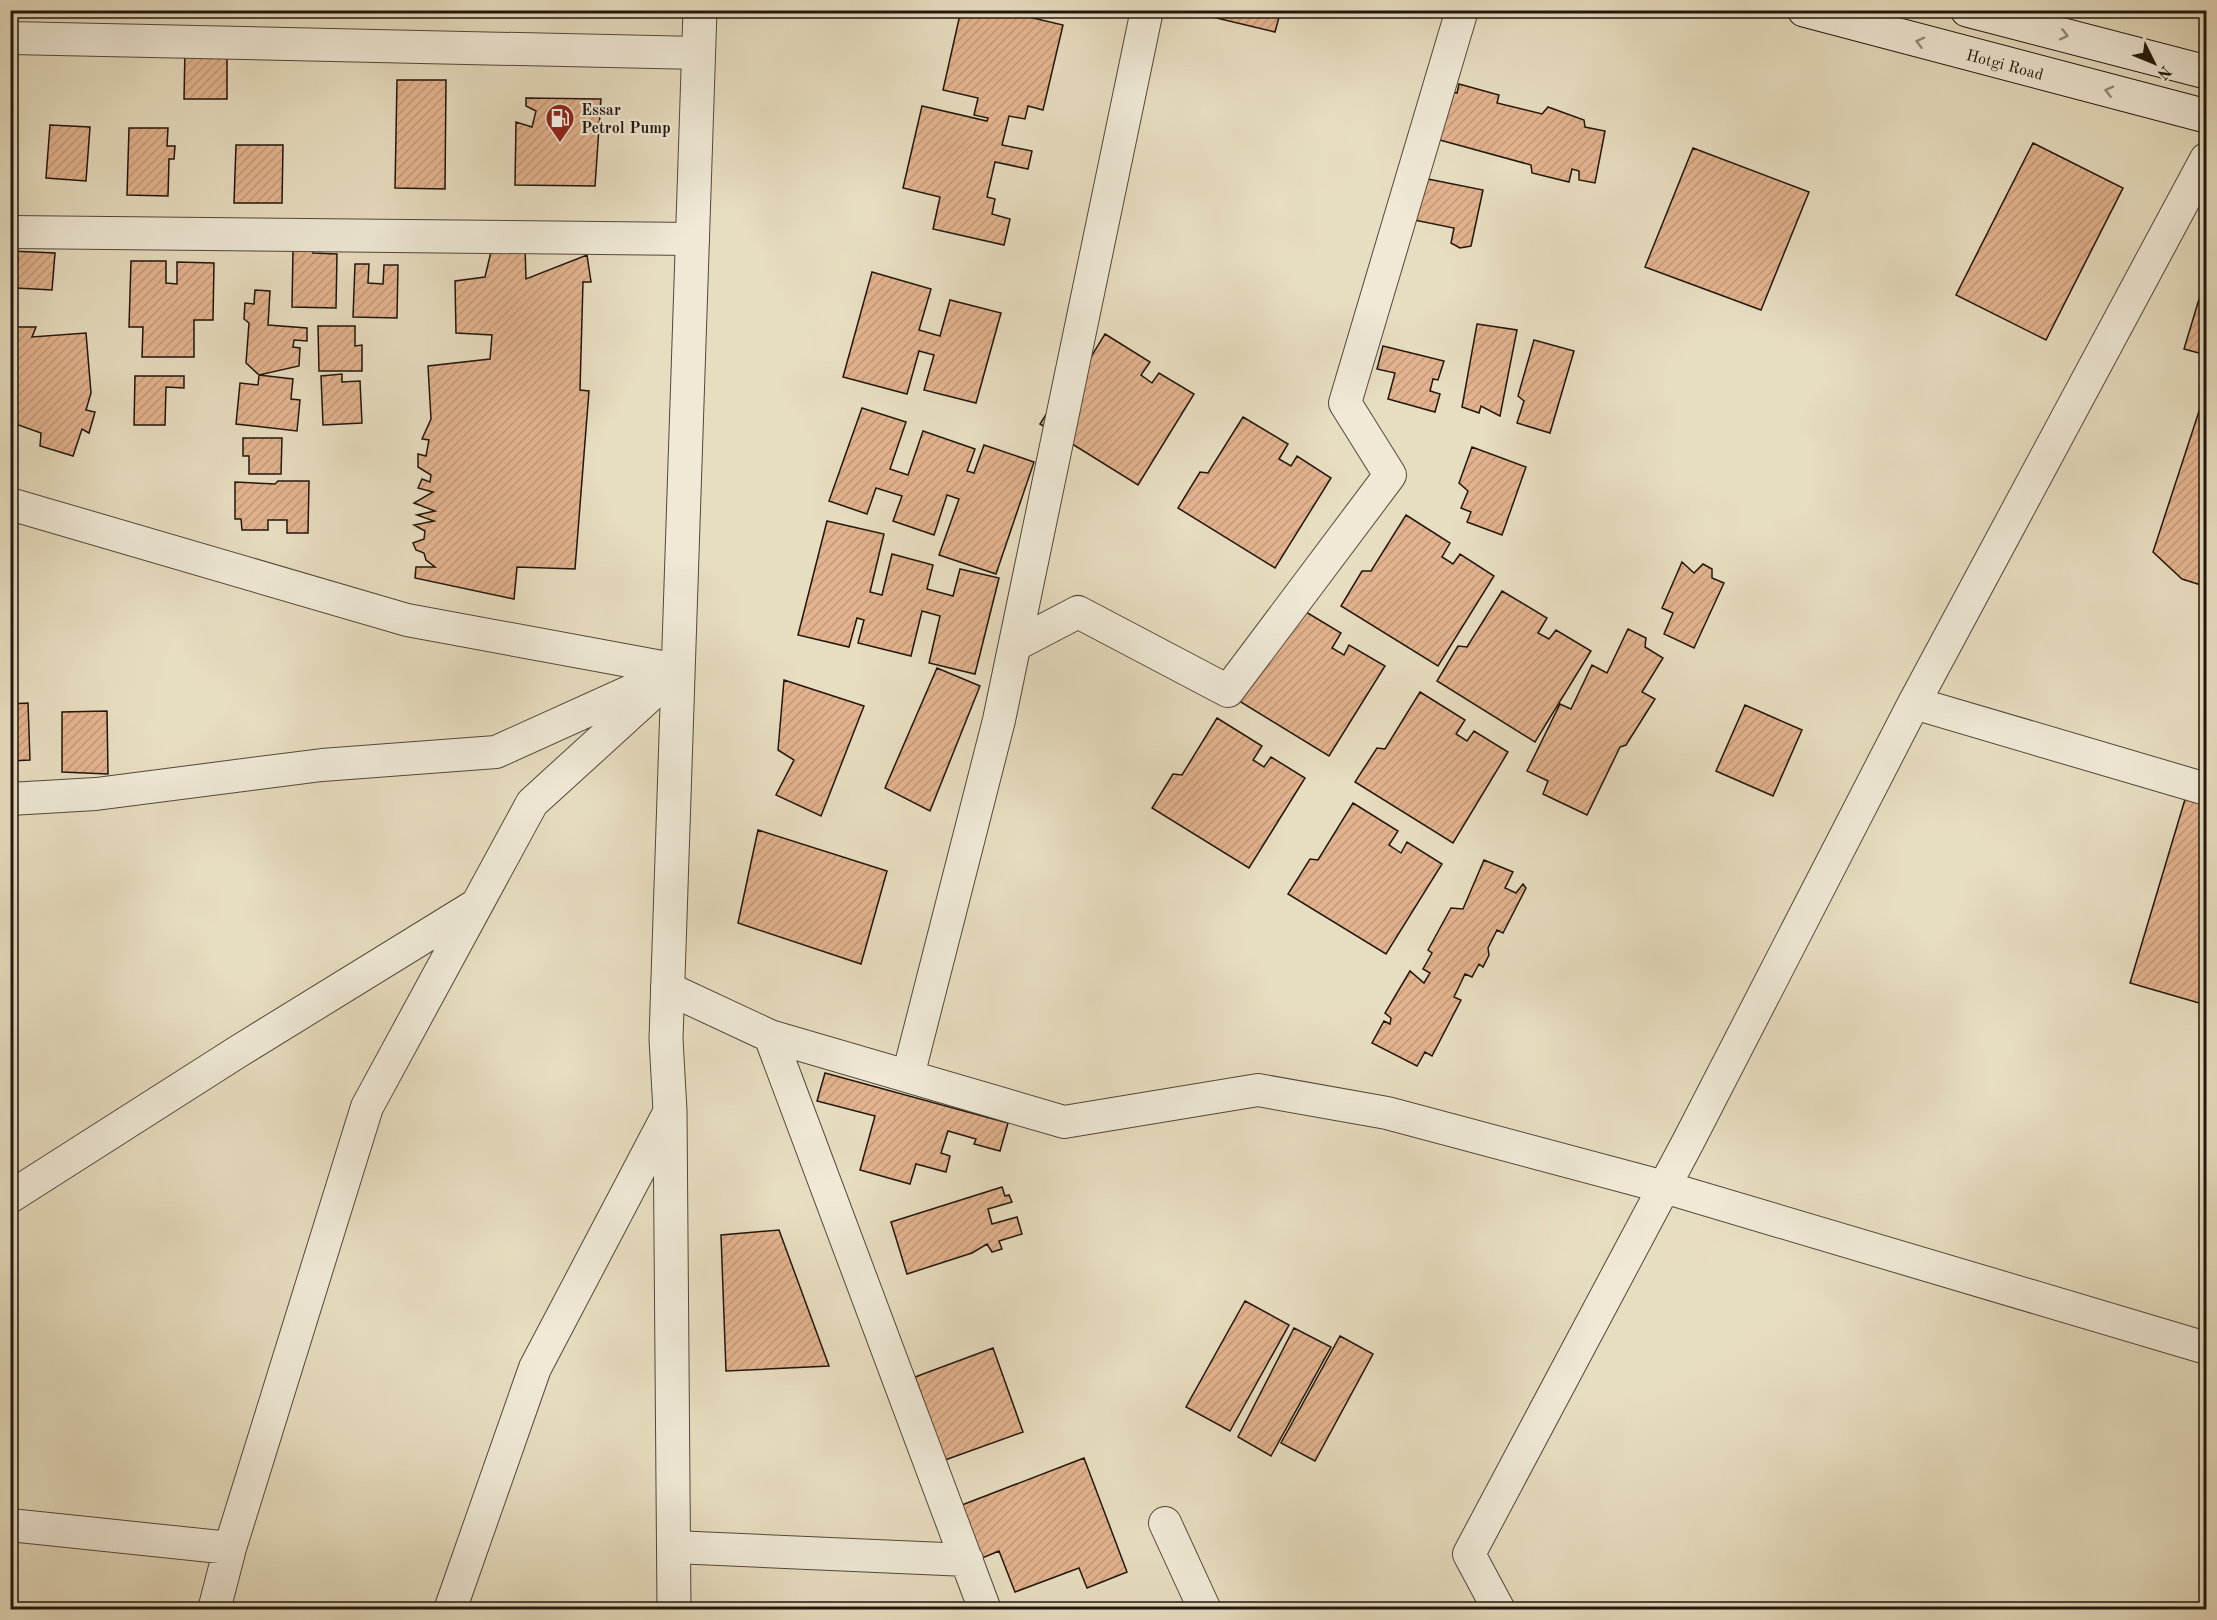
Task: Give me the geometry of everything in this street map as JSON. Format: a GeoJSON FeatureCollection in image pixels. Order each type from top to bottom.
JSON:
{"type":"FeatureCollection","features":[{"type":"Feature","properties":{"kind":"street"},"geometry":{"type":"LineString","coordinates":[[674,1610],[670,1111],[666,1039],[700,10]]}},
{"type":"Feature","properties":{"kind":"street"},"geometry":{"type":"LineString","coordinates":[[908,1076],[1015,645],[1147,10]]}},
{"type":"Feature","properties":{"kind":"street"},"geometry":{"type":"LineString","coordinates":[[1015,645],[1078,612],[1228,691],[1390,475],[1345,404],[1462,10]]}},
{"type":"Feature","properties":{"kind":"street","name":"Hotgi Road"},"geometry":{"type":"LineString","coordinates":[[1804,10],[2206,116]]}},
{"type":"Feature","properties":{"kind":"street"},"geometry":{"type":"LineString","coordinates":[[1967,10],[2206,72]]}},
{"type":"Feature","properties":{"kind":"street"},"geometry":{"type":"LineString","coordinates":[[10,38],[699,53]]}},
{"type":"Feature","properties":{"kind":"street"},"geometry":{"type":"LineString","coordinates":[[1499,1610],[1469,1554],[1664,1187],[1914,703],[2206,159]]}},
{"type":"Feature","properties":{"kind":"street"},"geometry":{"type":"LineString","coordinates":[[10,232],[693,239]]}},
{"type":"Feature","properties":{"kind":"street"},"geometry":{"type":"LineString","coordinates":[[10,504],[407,620],[678,670]]}},
{"type":"Feature","properties":{"kind":"street"},"geometry":{"type":"LineString","coordinates":[[10,799],[96,794],[322,765],[496,752],[678,670]]}},
{"type":"Feature","properties":{"kind":"street"},"geometry":{"type":"LineString","coordinates":[[214,1610],[230,1548],[367,1107],[532,803],[678,670]]}},
{"type":"Feature","properties":{"kind":"street"},"geometry":{"type":"LineString","coordinates":[[1914,703],[2206,789]]}},
{"type":"Feature","properties":{"kind":"street"},"geometry":{"type":"LineString","coordinates":[[10,1197],[239,1051],[477,904]]}},
{"type":"Feature","properties":{"kind":"street"},"geometry":{"type":"LineString","coordinates":[[668,988],[770,1036],[1064,1122],[1258,1090],[1387,1113],[1664,1187],[2206,1348]]}},
{"type":"Feature","properties":{"kind":"street"},"geometry":{"type":"LineString","coordinates":[[770,1036],[985,1610]]}},
{"type":"Feature","properties":{"kind":"street"},"geometry":{"type":"LineString","coordinates":[[450,1610],[535,1368],[670,1111]]}},
{"type":"Feature","properties":{"kind":"street"},"geometry":{"type":"LineString","coordinates":[[1165,1523],[1204,1610]]}},
{"type":"Feature","properties":{"kind":"street"},"geometry":{"type":"LineString","coordinates":[[10,1525],[230,1548]]}},
{"type":"Feature","properties":{"kind":"street"},"geometry":{"type":"LineString","coordinates":[[674,1547],[967,1560]]}},
{"type":"Feature","properties":{"kind":"building"},"geometry":{"type":"Polygon","coordinates":[[[961,10],[999,10],[1063,25],[1043,110],[1028,106],[1025,119],[1009,116],[1002,145],[1032,151],[1028,169],[995,162],[987,197],[995,199],[992,214],[1010,219],[1004,245],[933,229],[940,197],[903,188],[922,106],[987,121],[988,118],[974,115],[978,98],[943,90],[961,10]]]}},
{"type":"Feature","properties":{"kind":"building"},"geometry":{"type":"Polygon","coordinates":[[[1183,10],[1281,10],[1275,32],[1183,10]]]}},
{"type":"Feature","properties":{"kind":"building"},"geometry":{"type":"Polygon","coordinates":[[[185,49],[227,49],[227,99],[184,99],[185,49]]]}},
{"type":"Feature","properties":{"kind":"building"},"geometry":{"type":"Polygon","coordinates":[[[397,80],[446,80],[445,189],[395,188],[397,80]]]}},
{"type":"Feature","properties":{"kind":"building"},"geometry":{"type":"Polygon","coordinates":[[[1459,84],[1499,95],[1497,103],[1542,114],[1548,107],[1584,120],[1585,127],[1605,131],[1595,183],[1579,180],[1579,171],[1572,169],[1569,182],[1532,173],[1531,165],[1425,136],[1439,89],[1457,93],[1459,84]]]}},
{"type":"Feature","properties":{"kind":"building"},"geometry":{"type":"Polygon","coordinates":[[[526,98],[601,99],[595,186],[515,185],[516,122],[532,127],[536,111],[526,106],[526,98]]]}},
{"type":"Feature","properties":{"kind":"building"},"geometry":{"type":"Polygon","coordinates":[[[50,125],[90,127],[86,181],[46,178],[50,125]]]}},
{"type":"Feature","properties":{"kind":"building"},"geometry":{"type":"Polygon","coordinates":[[[129,128],[168,128],[167,146],[175,146],[174,159],[169,159],[168,196],[127,195],[129,128]]]}},
{"type":"Feature","properties":{"kind":"building"},"geometry":{"type":"Polygon","coordinates":[[[2033,143],[2123,188],[2046,340],[1956,295],[2033,143]]]}},
{"type":"Feature","properties":{"kind":"building"},"geometry":{"type":"Polygon","coordinates":[[[236,145],[283,145],[282,203],[234,203],[236,145]]]}},
{"type":"Feature","properties":{"kind":"building"},"geometry":{"type":"Polygon","coordinates":[[[1693,148],[1809,192],[1761,310],[1645,267],[1693,148]]]}},
{"type":"Feature","properties":{"kind":"building"},"geometry":{"type":"Polygon","coordinates":[[[1423,178],[1483,190],[1471,246],[1460,248],[1451,243],[1454,228],[1414,220],[1423,178]]]}},
{"type":"Feature","properties":{"kind":"building"},"geometry":{"type":"Polygon","coordinates":[[[493,243],[525,246],[526,279],[587,255],[591,282],[583,282],[580,390],[589,391],[575,569],[517,567],[514,599],[415,578],[416,567],[435,567],[426,560],[424,553],[416,550],[413,543],[424,539],[425,531],[414,525],[434,521],[417,515],[435,511],[414,503],[433,492],[418,488],[422,479],[430,482],[431,475],[418,467],[418,454],[426,456],[429,440],[422,439],[431,419],[428,366],[490,359],[492,335],[456,333],[455,281],[485,277],[493,243]]]}},
{"type":"Feature","properties":{"kind":"building"},"geometry":{"type":"Polygon","coordinates":[[[293,249],[337,254],[336,308],[292,307],[293,249]]]}},
{"type":"Feature","properties":{"kind":"building"},"geometry":{"type":"Polygon","coordinates":[[[10,251],[55,253],[52,290],[16,288],[18,256],[10,255],[10,251]]]}},
{"type":"Feature","properties":{"kind":"building"},"geometry":{"type":"Polygon","coordinates":[[[131,261],[166,261],[166,283],[177,284],[177,262],[214,263],[213,320],[194,320],[194,357],[142,357],[143,327],[129,327],[131,261]]]}},
{"type":"Feature","properties":{"kind":"building"},"geometry":{"type":"Polygon","coordinates":[[[355,264],[369,264],[368,283],[383,284],[384,265],[398,265],[397,318],[353,317],[355,264]]]}},
{"type":"Feature","properties":{"kind":"building"},"geometry":{"type":"Polygon","coordinates":[[[872,272],[931,289],[919,330],[940,336],[950,300],[1001,313],[976,403],[924,390],[934,355],[919,351],[907,394],[843,377],[872,272]]]}},
{"type":"Feature","properties":{"kind":"building"},"geometry":{"type":"Polygon","coordinates":[[[2206,276],[2206,355],[2184,349],[2206,276]]]}},
{"type":"Feature","properties":{"kind":"building"},"geometry":{"type":"Polygon","coordinates":[[[255,290],[270,291],[268,325],[307,328],[307,341],[294,340],[293,347],[300,348],[299,366],[259,375],[246,363],[249,323],[244,319],[245,303],[254,304],[255,290]]]}},
{"type":"Feature","properties":{"kind":"building"},"geometry":{"type":"Polygon","coordinates":[[[1477,324],[1517,330],[1500,416],[1481,406],[1479,413],[1462,407],[1477,324]]]}},
{"type":"Feature","properties":{"kind":"building"},"geometry":{"type":"Polygon","coordinates":[[[318,326],[355,326],[355,346],[362,345],[362,371],[319,371],[318,326]]]}},
{"type":"Feature","properties":{"kind":"building"},"geometry":{"type":"Polygon","coordinates":[[[10,327],[36,327],[32,337],[86,333],[91,393],[86,410],[95,412],[89,433],[82,429],[73,456],[40,446],[41,433],[10,422],[10,327]]]}},
{"type":"Feature","properties":{"kind":"building"},"geometry":{"type":"Polygon","coordinates":[[[1105,334],[1150,362],[1141,375],[1152,383],[1159,373],[1194,394],[1138,485],[1040,424],[1062,389],[1070,391],[1105,334]]]}},
{"type":"Feature","properties":{"kind":"building"},"geometry":{"type":"Polygon","coordinates":[[[1534,340],[1574,351],[1550,433],[1517,423],[1524,401],[1518,396],[1534,340]]]}},
{"type":"Feature","properties":{"kind":"building"},"geometry":{"type":"Polygon","coordinates":[[[1383,346],[1444,361],[1438,380],[1433,379],[1430,391],[1440,394],[1435,412],[1388,399],[1395,373],[1377,369],[1383,346]]]}},
{"type":"Feature","properties":{"kind":"building"},"geometry":{"type":"Polygon","coordinates":[[[342,374],[342,382],[360,381],[362,423],[323,425],[321,376],[342,374]]]}},
{"type":"Feature","properties":{"kind":"building"},"geometry":{"type":"Polygon","coordinates":[[[259,375],[293,379],[291,399],[300,400],[297,431],[236,424],[240,383],[258,385],[259,375]]]}},
{"type":"Feature","properties":{"kind":"building"},"geometry":{"type":"Polygon","coordinates":[[[135,376],[184,376],[184,388],[166,387],[165,425],[134,425],[135,376]]]}},
{"type":"Feature","properties":{"kind":"building"},"geometry":{"type":"Polygon","coordinates":[[[2205,393],[2206,569],[2201,585],[2182,579],[2153,552],[2205,393]]]}},
{"type":"Feature","properties":{"kind":"building"},"geometry":{"type":"Polygon","coordinates":[[[862,408],[906,422],[890,469],[908,475],[923,431],[975,449],[967,471],[974,473],[984,445],[1034,462],[996,574],[939,555],[959,499],[947,495],[934,535],[893,521],[902,496],[876,488],[867,514],[829,501],[862,408]]]}},
{"type":"Feature","properties":{"kind":"building"},"geometry":{"type":"Polygon","coordinates":[[[1243,417],[1288,444],[1279,459],[1291,466],[1297,456],[1331,478],[1275,568],[1178,508],[1200,472],[1208,473],[1243,417]]]}},
{"type":"Feature","properties":{"kind":"building"},"geometry":{"type":"Polygon","coordinates":[[[243,438],[282,438],[281,474],[249,474],[249,456],[243,456],[243,438]]]}},
{"type":"Feature","properties":{"kind":"building"},"geometry":{"type":"Polygon","coordinates":[[[1472,447],[1526,467],[1502,535],[1467,522],[1471,512],[1461,508],[1468,491],[1459,483],[1472,447]]]}},
{"type":"Feature","properties":{"kind":"building"},"geometry":{"type":"Polygon","coordinates":[[[278,481],[309,481],[308,533],[287,533],[287,520],[268,520],[268,530],[242,530],[241,519],[235,519],[235,482],[275,484],[278,481]]]}},
{"type":"Feature","properties":{"kind":"building"},"geometry":{"type":"Polygon","coordinates":[[[1406,515],[1450,543],[1442,557],[1453,564],[1460,554],[1494,576],[1438,666],[1341,606],[1362,571],[1371,571],[1406,515]]]}},
{"type":"Feature","properties":{"kind":"building"},"geometry":{"type":"Polygon","coordinates":[[[827,521],[884,534],[870,592],[882,595],[892,554],[933,565],[927,589],[953,596],[960,569],[999,578],[975,674],[929,663],[940,616],[922,611],[911,656],[858,643],[864,620],[857,618],[849,647],[798,635],[827,521]]]}},
{"type":"Feature","properties":{"kind":"building"},"geometry":{"type":"Polygon","coordinates":[[[1682,562],[1694,573],[1703,564],[1712,569],[1712,578],[1724,583],[1694,648],[1664,634],[1673,613],[1662,608],[1682,562]]]}},
{"type":"Feature","properties":{"kind":"building"},"geometry":{"type":"Polygon","coordinates":[[[1502,591],[1547,618],[1538,633],[1549,639],[1556,630],[1591,651],[1535,742],[1437,681],[1458,646],[1467,647],[1502,591]]]}},
{"type":"Feature","properties":{"kind":"building"},"geometry":{"type":"Polygon","coordinates":[[[1296,606],[1341,633],[1332,648],[1344,655],[1349,645],[1385,666],[1329,756],[1231,696],[1296,606]]]}},
{"type":"Feature","properties":{"kind":"building"},"geometry":{"type":"Polygon","coordinates":[[[1628,629],[1646,638],[1645,647],[1663,658],[1642,692],[1655,699],[1626,745],[1620,747],[1587,815],[1543,794],[1548,781],[1527,771],[1560,704],[1571,709],[1592,665],[1607,673],[1628,629]]]}},
{"type":"Feature","properties":{"kind":"building"},"geometry":{"type":"Polygon","coordinates":[[[937,668],[980,686],[930,811],[885,788],[937,668]]]}},
{"type":"Feature","properties":{"kind":"building"},"geometry":{"type":"Polygon","coordinates":[[[784,680],[864,706],[821,816],[776,795],[794,760],[778,750],[784,680]]]}},
{"type":"Feature","properties":{"kind":"building"},"geometry":{"type":"Polygon","coordinates":[[[1420,692],[1465,720],[1456,734],[1467,741],[1474,731],[1508,752],[1453,843],[1355,782],[1377,748],[1385,749],[1420,692]]]}},
{"type":"Feature","properties":{"kind":"building"},"geometry":{"type":"Polygon","coordinates":[[[28,703],[30,760],[10,761],[10,704],[28,703]]]}},
{"type":"Feature","properties":{"kind":"building"},"geometry":{"type":"Polygon","coordinates":[[[1745,705],[1802,730],[1773,796],[1716,771],[1745,705]]]}},
{"type":"Feature","properties":{"kind":"building"},"geometry":{"type":"Polygon","coordinates":[[[107,711],[108,774],[62,772],[62,712],[107,711]]]}},
{"type":"Feature","properties":{"kind":"building"},"geometry":{"type":"Polygon","coordinates":[[[1217,718],[1262,746],[1253,760],[1264,767],[1271,757],[1305,778],[1249,868],[1152,808],[1173,774],[1182,775],[1217,718]]]}},
{"type":"Feature","properties":{"kind":"building"},"geometry":{"type":"Polygon","coordinates":[[[2186,796],[2206,802],[2206,1005],[2130,983],[2186,796]]]}},
{"type":"Feature","properties":{"kind":"building"},"geometry":{"type":"Polygon","coordinates":[[[1353,803],[1398,831],[1389,845],[1401,853],[1407,842],[1442,864],[1386,954],[1288,894],[1310,859],[1318,860],[1353,803]]]}},
{"type":"Feature","properties":{"kind":"building"},"geometry":{"type":"Polygon","coordinates":[[[758,830],[887,871],[861,964],[738,923],[758,830]]]}},
{"type":"Feature","properties":{"kind":"building"},"geometry":{"type":"Polygon","coordinates":[[[1484,860],[1513,872],[1505,888],[1516,893],[1523,884],[1526,888],[1503,933],[1497,930],[1488,948],[1489,955],[1483,967],[1479,964],[1472,977],[1465,974],[1454,997],[1461,1000],[1432,1056],[1425,1052],[1417,1066],[1372,1043],[1384,1021],[1390,1024],[1391,1018],[1385,1013],[1410,971],[1424,983],[1430,973],[1423,969],[1432,953],[1428,950],[1451,908],[1463,909],[1484,860]]]}},
{"type":"Feature","properties":{"kind":"building"},"geometry":{"type":"Polygon","coordinates":[[[825,1073],[1008,1123],[1000,1151],[974,1144],[976,1139],[948,1131],[941,1153],[950,1156],[946,1172],[916,1164],[910,1184],[860,1170],[875,1116],[817,1101],[825,1073]]]}},
{"type":"Feature","properties":{"kind":"building"},"geometry":{"type":"Polygon","coordinates":[[[1002,1187],[1005,1196],[1009,1195],[1012,1202],[988,1209],[992,1224],[1017,1217],[1022,1234],[999,1241],[1002,1249],[992,1252],[987,1244],[972,1253],[907,1274],[891,1222],[1002,1187]]]}},
{"type":"Feature","properties":{"kind":"building"},"geometry":{"type":"Polygon","coordinates":[[[779,1230],[829,1366],[726,1371],[721,1235],[779,1230]]]}},
{"type":"Feature","properties":{"kind":"building"},"geometry":{"type":"Polygon","coordinates":[[[1245,1301],[1289,1325],[1230,1431],[1186,1407],[1245,1301]]]}},
{"type":"Feature","properties":{"kind":"building"},"geometry":{"type":"Polygon","coordinates":[[[1294,1328],[1331,1347],[1271,1456],[1238,1437],[1294,1328]]]}},
{"type":"Feature","properties":{"kind":"building"},"geometry":{"type":"Polygon","coordinates":[[[1340,1336],[1373,1354],[1315,1461],[1281,1443],[1340,1336]]]}},
{"type":"Feature","properties":{"kind":"building"},"geometry":{"type":"Polygon","coordinates":[[[993,1348],[1023,1432],[945,1460],[915,1377],[993,1348]]]}},
{"type":"Feature","properties":{"kind":"building"},"geometry":{"type":"Polygon","coordinates":[[[1084,1458],[1127,1572],[1087,1588],[1079,1568],[1015,1592],[999,1551],[970,1563],[949,1510],[1084,1458]]]}},
{"type":"Feature","properties":{"kind":"place","name":"Essar Petrol Pump"},"geometry":{"type":"Point","coordinates":[560,144]}}]}
